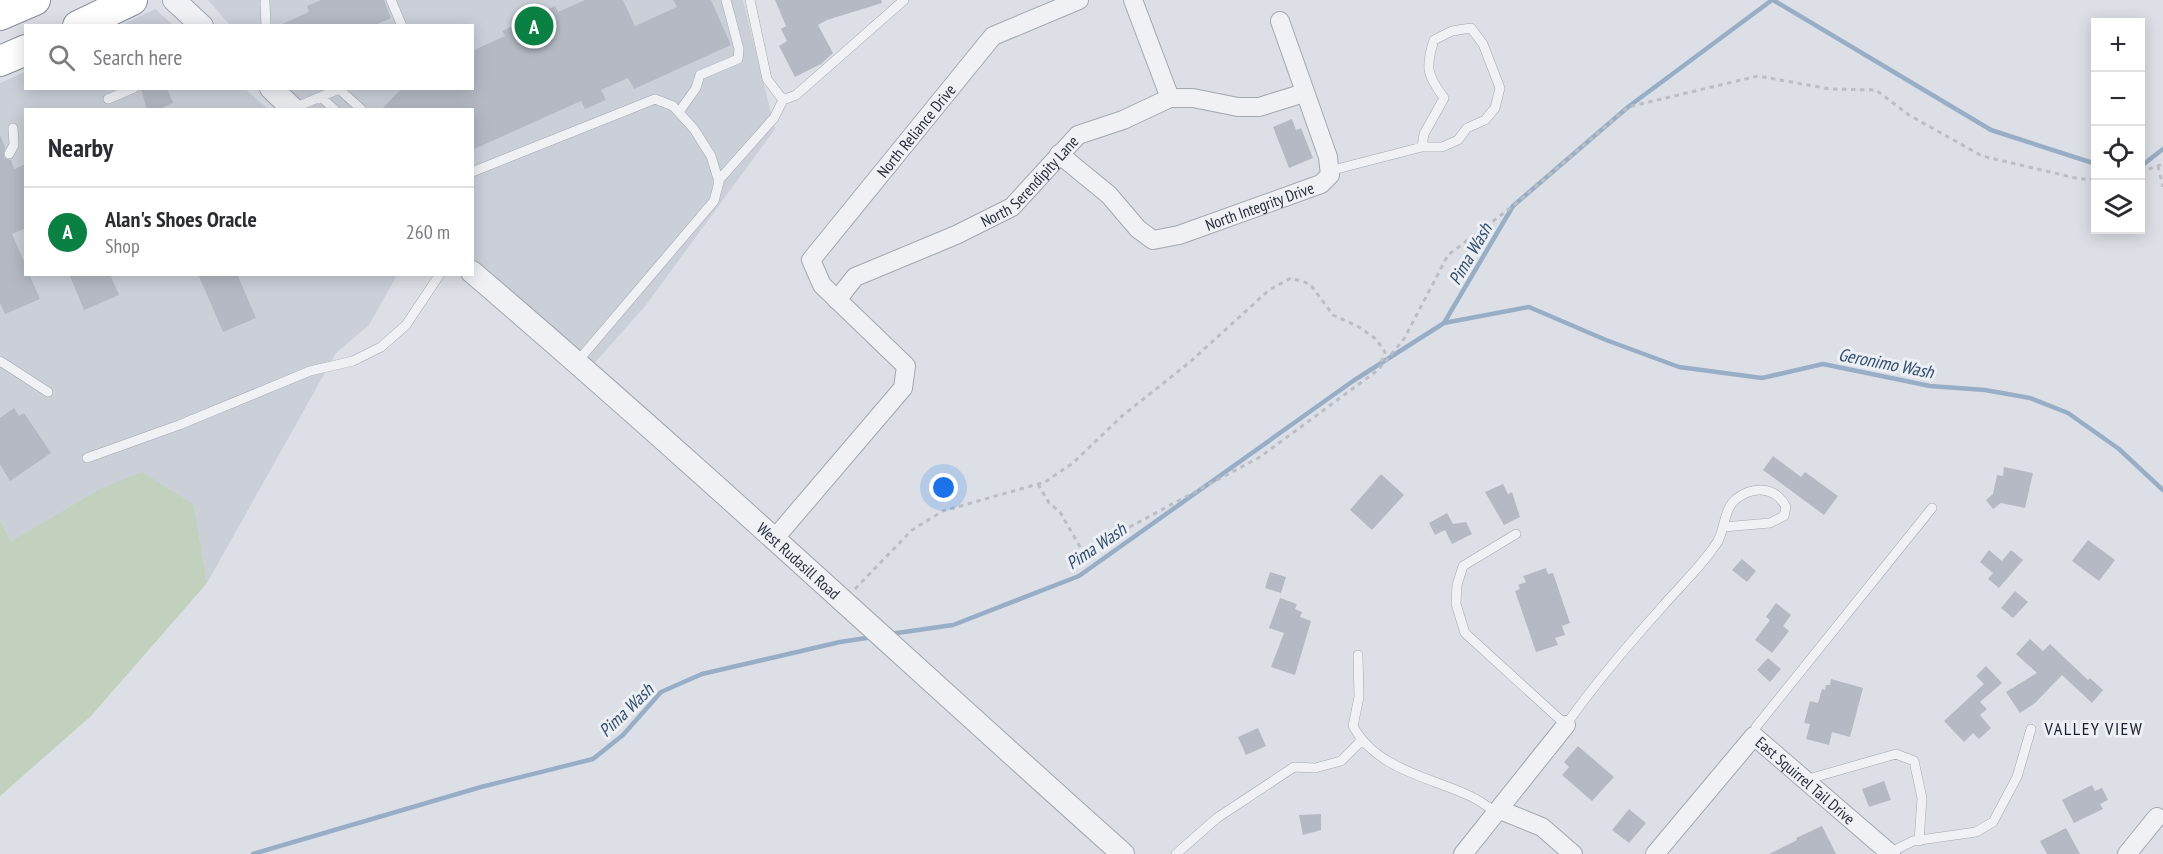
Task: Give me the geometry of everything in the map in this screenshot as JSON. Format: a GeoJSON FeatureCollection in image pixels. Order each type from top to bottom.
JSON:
{"type":"FeatureCollection","features":[{"type":"Feature","properties":{"kind":"highway"},"geometry":{"type":"LineString","coordinates":[[0,15],[35,0]]}},
{"type":"Feature","properties":{"kind":"highway"},"geometry":{"type":"LineString","coordinates":[[82,24],[132,0]]}},
{"type":"Feature","properties":{"kind":"highway"},"geometry":{"type":"LineString","coordinates":[[0,61],[24,51]]}},
{"type":"Feature","properties":{"kind":"street"},"geometry":{"type":"LineString","coordinates":[[174,0],[200,24]]}},
{"type":"Feature","properties":{"kind":"street","name":"North Reliance Drive"},"geometry":{"type":"LineString","coordinates":[[837,300],[822,285],[811,260],[993,36],[1079,0]]}},
{"type":"Feature","properties":{"kind":"street"},"geometry":{"type":"LineString","coordinates":[[1134,1],[1170,98]]}},
{"type":"Feature","properties":{"kind":"street","name":"North Integrity Drive"},"geometry":{"type":"LineString","coordinates":[[1059,154],[1109,195],[1138,229],[1153,240],[1179,235],[1322,184],[1330,175],[1328,157],[1280,21]]}},
{"type":"Feature","properties":{"kind":"street"},"geometry":{"type":"LineString","coordinates":[[273,90],[293,108]]}},
{"type":"Feature","properties":{"kind":"street","name":"North Serendipity Lane"},"geometry":{"type":"LineString","coordinates":[[837,300],[855,277],[956,236],[1012,207],[1078,135],[1123,120],[1170,98],[1193,98],[1238,107],[1259,107],[1304,93]]}},
{"type":"Feature","properties":{"kind":"street","name":"West Rudasill Road"},"geometry":{"type":"LineString","coordinates":[[474,274],[775,538],[1123,854]]}},
{"type":"Feature","properties":{"kind":"street"},"geometry":{"type":"LineString","coordinates":[[775,538],[903,388],[906,366],[837,300]]}},
{"type":"Feature","properties":{"kind":"street"},"geometry":{"type":"LineString","coordinates":[[1463,854],[1499,812],[1566,725]]}},
{"type":"Feature","properties":{"kind":"street","name":"East Squirrel Tail Drive"},"geometry":{"type":"LineString","coordinates":[[1655,854],[1754,736],[1890,853]]}},
{"type":"Feature","properties":{"kind":"street"},"geometry":{"type":"LineString","coordinates":[[1499,812],[1542,827],[1573,854]]}},
{"type":"Feature","properties":{"kind":"street"},"geometry":{"type":"LineString","coordinates":[[2127,854],[2157,817]]}},
{"type":"Feature","properties":{"kind":"lane"},"geometry":{"type":"LineString","coordinates":[[391,0],[401,24]]}},
{"type":"Feature","properties":{"kind":"lane"},"geometry":{"type":"LineString","coordinates":[[679,112],[696,88],[700,75],[738,59],[739,49],[726,0]]}},
{"type":"Feature","properties":{"kind":"lane"},"geometry":{"type":"LineString","coordinates":[[750,0],[767,79],[783,100]]}},
{"type":"Feature","properties":{"kind":"lane"},"geometry":{"type":"LineString","coordinates":[[718,181],[774,118],[783,100],[796,95],[904,0]]}},
{"type":"Feature","properties":{"kind":"lane"},"geometry":{"type":"LineString","coordinates":[[265,2],[266,24]]}},
{"type":"Feature","properties":{"kind":"lane"},"geometry":{"type":"LineString","coordinates":[[1329,171],[1422,147],[1442,147],[1458,140],[1467,128],[1485,120],[1495,108],[1500,88],[1483,44],[1471,28],[1452,31],[1434,40],[1428,60],[1430,79],[1444,98],[1424,134],[1422,147]]}},
{"type":"Feature","properties":{"kind":"lane"},"geometry":{"type":"LineString","coordinates":[[108,99],[129,90]]}},
{"type":"Feature","properties":{"kind":"lane"},"geometry":{"type":"LineString","coordinates":[[296,108],[339,90],[360,108]]}},
{"type":"Feature","properties":{"kind":"lane"},"geometry":{"type":"LineString","coordinates":[[321,97],[333,108]]}},
{"type":"Feature","properties":{"kind":"lane"},"geometry":{"type":"LineString","coordinates":[[474,171],[655,99],[673,106],[679,112],[694,129],[711,156],[718,181],[714,201],[577,362]]}},
{"type":"Feature","properties":{"kind":"lane"},"geometry":{"type":"LineString","coordinates":[[9,154],[14,145],[13,128]]}},
{"type":"Feature","properties":{"kind":"lane"},"geometry":{"type":"LineString","coordinates":[[87,458],[179,425],[310,371],[353,361],[381,347],[406,325],[439,276]]}},
{"type":"Feature","properties":{"kind":"lane"},"geometry":{"type":"LineString","coordinates":[[0,361],[48,392]]}},
{"type":"Feature","properties":{"kind":"lane"},"geometry":{"type":"LineString","coordinates":[[1516,534],[1463,566],[1457,585],[1456,604],[1465,633],[1566,725],[1639,632],[1712,548],[1736,500],[1758,489],[1771,491],[1782,499],[1786,507],[1784,516],[1770,524],[1723,527]]}},
{"type":"Feature","properties":{"kind":"lane"},"geometry":{"type":"LineString","coordinates":[[1754,736],[1756,727],[1932,508]]}},
{"type":"Feature","properties":{"kind":"lane"},"geometry":{"type":"LineString","coordinates":[[1358,655],[1359,697],[1353,726],[1361,741],[1396,766],[1471,796],[1499,812]]}},
{"type":"Feature","properties":{"kind":"lane"},"geometry":{"type":"LineString","coordinates":[[1890,853],[1919,841],[1976,832],[1993,822],[2017,777],[2031,729]]}},
{"type":"Feature","properties":{"kind":"lane"},"geometry":{"type":"LineString","coordinates":[[1176,854],[1217,818],[1294,767],[1315,768],[1341,761],[1361,741]]}},
{"type":"Feature","properties":{"kind":"lane"},"geometry":{"type":"LineString","coordinates":[[1806,780],[1896,754],[1914,761],[1922,798],[1919,841]]}},
{"type":"Feature","properties":{"kind":"path"},"geometry":{"type":"LineString","coordinates":[[1038,484],[1049,503],[1060,512],[1083,552],[1260,457],[1378,370],[1404,339],[1448,255],[1513,206],[1628,107],[1758,76],[1830,88],[1876,90],[1909,115],[1982,156],[2080,179],[2091,179]]}},
{"type":"Feature","properties":{"kind":"path"},"geometry":{"type":"LineString","coordinates":[[2145,170],[2163,165]]}},
{"type":"Feature","properties":{"kind":"path"},"geometry":{"type":"LineString","coordinates":[[2158,166],[2163,187]]}},
{"type":"Feature","properties":{"kind":"path"},"geometry":{"type":"LineString","coordinates":[[843,601],[912,530],[943,512],[1046,482],[1073,463],[1122,416],[1190,362],[1269,290],[1291,278],[1310,284],[1333,315],[1359,327],[1376,339],[1385,351],[1378,370]]}},
{"type":"Feature","properties":{"kind":"shaded area"},"geometry":{"type":"Polygon","coordinates":[[[208,0],[743,0],[775,129],[646,305],[592,366],[474,259],[474,108],[308,108],[287,90],[474,90],[474,24],[229,24],[208,0]]]}},
{"type":"Feature","properties":{"kind":"shaded area"},"geometry":{"type":"Polygon","coordinates":[[[155,9],[172,24],[124,24],[155,9]]]}},
{"type":"Feature","properties":{"kind":"shaded area"},"geometry":{"type":"Polygon","coordinates":[[[24,72],[24,90],[246,90],[267,108],[24,108],[24,276],[396,276],[369,325],[336,353],[207,583],[194,505],[98,490],[11,541],[0,520],[0,83],[24,72]]]}},
{"type":"Feature","properties":{"kind":"green space"},"geometry":{"type":"Polygon","coordinates":[[[142,472],[194,505],[207,583],[91,716],[0,796],[0,520],[11,541],[98,490],[142,472]]]}},
{"type":"Feature","properties":{"kind":"building"},"geometry":{"type":"Polygon","coordinates":[[[321,0],[384,0],[391,18],[378,24],[282,24],[309,12],[307,6],[321,0]]]}},
{"type":"Feature","properties":{"kind":"building"},"geometry":{"type":"Polygon","coordinates":[[[585,0],[623,0],[635,26],[677,7],[673,0],[711,0],[731,45],[634,89],[628,78],[601,90],[606,100],[585,109],[581,101],[474,149],[474,108],[383,108],[400,90],[474,90],[474,50],[505,36],[502,31],[555,6],[558,12],[585,0]]]}},
{"type":"Feature","properties":{"kind":"building"},"geometry":{"type":"Polygon","coordinates":[[[775,0],[881,0],[882,3],[827,20],[818,25],[833,53],[821,64],[795,77],[779,46],[787,41],[781,29],[786,26],[775,0]]]}},
{"type":"Feature","properties":{"kind":"building"},"geometry":{"type":"Polygon","coordinates":[[[142,90],[168,90],[173,103],[162,108],[146,108],[142,90]]]}},
{"type":"Feature","properties":{"kind":"building"},"geometry":{"type":"Polygon","coordinates":[[[1292,119],[1296,130],[1301,128],[1313,158],[1289,168],[1273,127],[1292,119]]]}},
{"type":"Feature","properties":{"kind":"building"},"geometry":{"type":"Polygon","coordinates":[[[0,135],[5,147],[4,158],[11,160],[14,169],[24,165],[24,229],[12,234],[24,261],[24,276],[30,276],[40,299],[5,314],[0,303],[0,135]]]}},
{"type":"Feature","properties":{"kind":"building"},"geometry":{"type":"Polygon","coordinates":[[[70,276],[111,276],[119,295],[84,310],[70,276]]]}},
{"type":"Feature","properties":{"kind":"building"},"geometry":{"type":"Polygon","coordinates":[[[199,276],[238,276],[256,318],[223,332],[199,276]]]}},
{"type":"Feature","properties":{"kind":"building"},"geometry":{"type":"Polygon","coordinates":[[[14,408],[19,416],[24,413],[51,453],[10,481],[0,464],[0,418],[14,408]]]}},
{"type":"Feature","properties":{"kind":"building"},"geometry":{"type":"Polygon","coordinates":[[[1773,456],[1801,477],[1805,472],[1838,496],[1824,515],[1763,470],[1773,456]]]}},
{"type":"Feature","properties":{"kind":"building"},"geometry":{"type":"Polygon","coordinates":[[[2004,467],[2033,473],[2025,508],[2001,503],[1993,509],[1986,500],[1993,494],[1997,475],[2003,476],[2004,467]]]}},
{"type":"Feature","properties":{"kind":"building"},"geometry":{"type":"Polygon","coordinates":[[[1381,474],[1404,495],[1372,530],[1350,510],[1381,474]]]}},
{"type":"Feature","properties":{"kind":"building"},"geometry":{"type":"Polygon","coordinates":[[[1503,484],[1508,494],[1512,492],[1520,517],[1504,525],[1485,492],[1503,484]]]}},
{"type":"Feature","properties":{"kind":"building"},"geometry":{"type":"Polygon","coordinates":[[[1447,513],[1453,524],[1466,522],[1472,534],[1452,544],[1445,530],[1435,535],[1429,523],[1447,513]]]}},
{"type":"Feature","properties":{"kind":"building"},"geometry":{"type":"Polygon","coordinates":[[[2088,540],[2115,560],[2099,581],[2072,561],[2088,540]]]}},
{"type":"Feature","properties":{"kind":"building"},"geometry":{"type":"Polygon","coordinates":[[[1989,550],[2002,561],[2011,550],[2023,560],[1999,588],[1988,579],[1993,573],[1980,562],[1989,550]]]}},
{"type":"Feature","properties":{"kind":"building"},"geometry":{"type":"Polygon","coordinates":[[[1742,559],[1756,571],[1747,582],[1732,570],[1742,559]]]}},
{"type":"Feature","properties":{"kind":"building"},"geometry":{"type":"Polygon","coordinates":[[[1546,568],[1548,574],[1553,573],[1570,623],[1562,626],[1565,635],[1555,638],[1558,645],[1536,652],[1515,591],[1520,589],[1518,585],[1526,582],[1523,576],[1546,568]]]}},
{"type":"Feature","properties":{"kind":"building"},"geometry":{"type":"Polygon","coordinates":[[[1270,572],[1286,577],[1281,593],[1265,588],[1270,572]]]}},
{"type":"Feature","properties":{"kind":"building"},"geometry":{"type":"Polygon","coordinates":[[[2015,591],[2028,602],[2013,618],[2001,608],[2015,591]]]}},
{"type":"Feature","properties":{"kind":"building"},"geometry":{"type":"Polygon","coordinates":[[[1280,598],[1297,604],[1295,609],[1302,612],[1300,617],[1311,621],[1295,675],[1271,667],[1284,633],[1269,628],[1280,598]]]}},
{"type":"Feature","properties":{"kind":"building"},"geometry":{"type":"Polygon","coordinates":[[[1776,603],[1791,615],[1783,626],[1789,631],[1772,653],[1755,640],[1770,620],[1766,617],[1776,603]]]}},
{"type":"Feature","properties":{"kind":"building"},"geometry":{"type":"Polygon","coordinates":[[[2030,639],[2043,651],[2050,644],[2088,680],[2090,678],[2103,690],[2092,703],[2062,675],[2035,703],[2020,713],[2006,692],[2037,673],[2016,654],[2030,639]]]}},
{"type":"Feature","properties":{"kind":"building"},"geometry":{"type":"Polygon","coordinates":[[[1768,658],[1781,669],[1770,682],[1757,670],[1768,658]]]}},
{"type":"Feature","properties":{"kind":"building"},"geometry":{"type":"Polygon","coordinates":[[[1986,666],[2002,683],[1980,702],[1987,709],[1980,715],[1991,728],[1979,739],[1973,733],[1964,742],[1944,721],[1984,684],[1976,676],[1986,666]]]}},
{"type":"Feature","properties":{"kind":"building"},"geometry":{"type":"Polygon","coordinates":[[[1831,679],[1863,688],[1850,737],[1832,732],[1829,745],[1806,739],[1810,724],[1804,723],[1810,701],[1818,703],[1822,689],[1825,690],[1826,685],[1830,685],[1831,679]]]}},
{"type":"Feature","properties":{"kind":"building"},"geometry":{"type":"Polygon","coordinates":[[[1258,728],[1266,746],[1246,755],[1238,737],[1258,728]]]}},
{"type":"Feature","properties":{"kind":"building"},"geometry":{"type":"Polygon","coordinates":[[[1578,746],[1614,777],[1592,801],[1562,775],[1569,767],[1564,762],[1578,746]]]}},
{"type":"Feature","properties":{"kind":"building"},"geometry":{"type":"Polygon","coordinates":[[[1884,781],[1891,800],[1869,807],[1862,789],[1884,781]]]}},
{"type":"Feature","properties":{"kind":"building"},"geometry":{"type":"Polygon","coordinates":[[[2092,785],[2095,791],[2102,788],[2108,800],[2100,804],[2103,809],[2074,823],[2062,800],[2092,785]]]}},
{"type":"Feature","properties":{"kind":"building"},"geometry":{"type":"Polygon","coordinates":[[[1629,809],[1646,823],[1629,843],[1612,830],[1629,809]]]}},
{"type":"Feature","properties":{"kind":"building"},"geometry":{"type":"Polygon","coordinates":[[[1321,814],[1321,830],[1303,835],[1299,815],[1321,814]]]}},
{"type":"Feature","properties":{"kind":"building"},"geometry":{"type":"Polygon","coordinates":[[[1822,826],[1836,854],[1769,854],[1797,840],[1796,838],[1822,826]]]}},
{"type":"Feature","properties":{"kind":"building"},"geometry":{"type":"Polygon","coordinates":[[[2066,828],[2080,854],[2047,854],[2040,841],[2066,828]]]}},
{"type":"Feature","properties":{"kind":"waterway","name":"Pima Wash"},"geometry":{"type":"LineString","coordinates":[[890,634],[953,625],[1079,576],[1353,381],[1444,323],[1513,206],[1628,107],[1772,0]]}},
{"type":"Feature","properties":{"kind":"waterway"},"geometry":{"type":"LineString","coordinates":[[1773,0],[1991,130],[2091,162]]}},
{"type":"Feature","properties":{"kind":"waterway"},"geometry":{"type":"LineString","coordinates":[[2145,163],[2163,149]]}},
{"type":"Feature","properties":{"kind":"waterway","name":"Geronimo Wash"},"geometry":{"type":"LineString","coordinates":[[1444,323],[1529,307],[1606,340],[1679,367],[1762,378],[1823,364],[1930,386],[1985,390],[2030,398],[2068,413],[2119,449],[2163,490]]}},
{"type":"Feature","properties":{"kind":"waterway","name":"Pima Wash"},"geometry":{"type":"LineString","coordinates":[[253,854],[481,787],[593,759],[623,735],[661,692],[702,674],[840,642],[873,637]]}},
{"type":"Feature","properties":{"kind":"place","name":"Alan's Shoes Oracle"},"geometry":{"type":"Point","coordinates":[534,26]}},
{"type":"Feature","properties":{"kind":"district","name":"VALLEY VIEW"},"geometry":{"type":"Point","coordinates":[2094,728]}}]}
